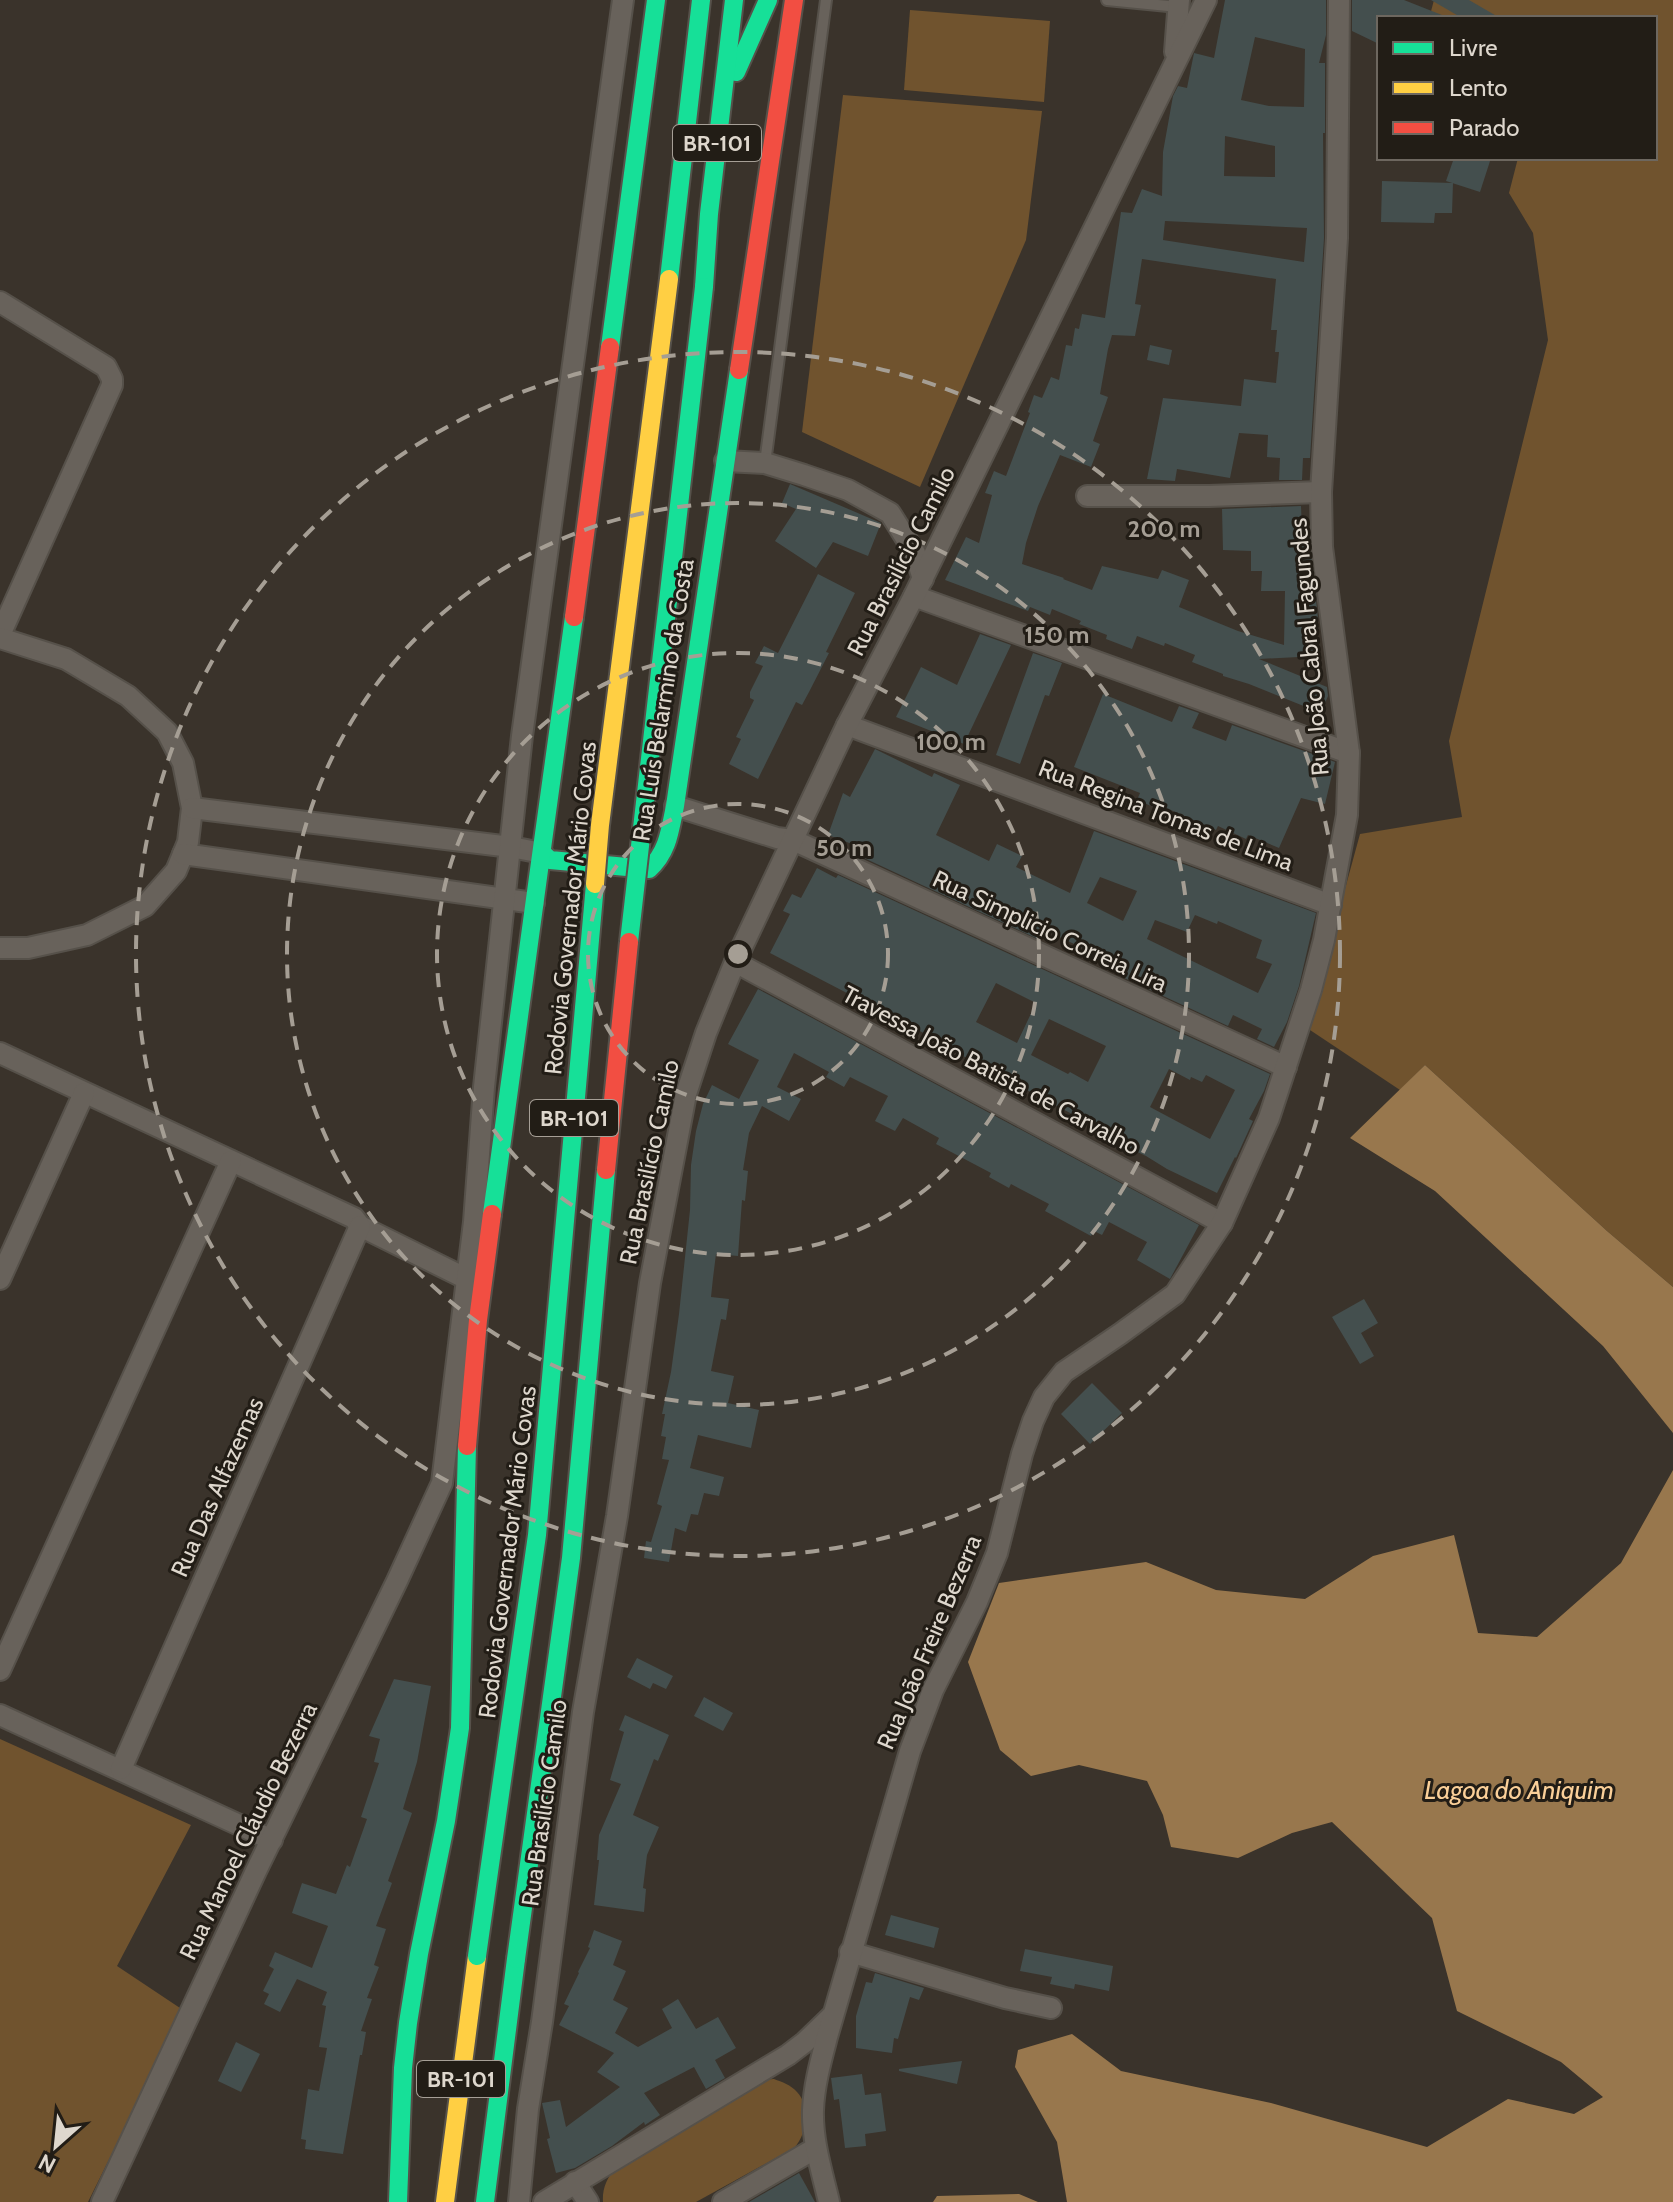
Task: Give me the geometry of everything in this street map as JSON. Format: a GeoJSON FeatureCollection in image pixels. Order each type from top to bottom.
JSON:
{"type":"FeatureCollection","features":[{"type":"Feature","properties":{"kind":"main road"},"geometry":{"type":"LineString","coordinates":[[398,2202],[403,2068],[408,2023],[460,1728],[465,1487],[482,1289],[656,0]]}},
{"type":"Feature","properties":{"kind":"main road","name":"Rodovia Governador Mário Covas"},"geometry":{"type":"LineString","coordinates":[[445,2202],[537,1535],[600,825],[701,0]]}},
{"type":"Feature","properties":{"kind":"main road","name":"BR-101"},"geometry":{"type":"LineString","coordinates":[[485,2202],[571,1558],[636,868],[734,0]]}},
{"type":"Feature","properties":{"kind":"main road"},"geometry":{"type":"LineString","coordinates":[[721,106],[768,0]]}},
{"type":"Feature","properties":{"kind":"main road","name":"Rua Luís Belarmino da Costa"},"geometry":{"type":"LineString","coordinates":[[542,853],[550,860],[649,869],[659,861],[668,842],[794,0]]}},
{"type":"Feature","properties":{"kind":"street","name":"Rua Manoel Cláudio Bezerra"},"geometry":{"type":"LineString","coordinates":[[102,2202],[442,1483],[478,1177],[484,1087],[522,736],[623,0]]}},
{"type":"Feature","properties":{"kind":"street","name":"Rua Brasilício Camilo"},"geometry":{"type":"LineString","coordinates":[[519,2202],[526,2123],[583,1712],[617,1516],[650,1283],[686,1094],[706,1033],[735,962],[847,725],[919,588],[1206,0]]}},
{"type":"Feature","properties":{"kind":"street","name":"Rua João Cabral Fagundes"},"geometry":{"type":"LineString","coordinates":[[1197,1262],[1222,1223],[1269,1118],[1311,990],[1331,905],[1347,815],[1349,753],[1322,547],[1321,492],[1337,238],[1339,0]]}},
{"type":"Feature","properties":{"kind":"street"},"geometry":{"type":"LineString","coordinates":[[1174,65],[1178,4]]}},
{"type":"Feature","properties":{"kind":"street"},"geometry":{"type":"LineString","coordinates":[[0,302],[106,367],[112,379],[0,636],[66,659],[128,696],[167,732],[183,763],[192,808],[188,842],[176,871],[145,906],[87,935],[28,948],[0,948]]}},
{"type":"Feature","properties":{"kind":"street"},"geometry":{"type":"LineString","coordinates":[[725,461],[765,463],[848,490],[890,513],[915,553],[919,588],[1349,753]]}},
{"type":"Feature","properties":{"kind":"street"},"geometry":{"type":"LineString","coordinates":[[1087,496],[1321,492]]}},
{"type":"Feature","properties":{"kind":"street","name":"Rua Regina Tomas de Lima"},"geometry":{"type":"LineString","coordinates":[[847,725],[1331,905]]}},
{"type":"Feature","properties":{"kind":"street","name":"Rua Simplicio Correia Lira"},"geometry":{"type":"LineString","coordinates":[[675,806],[777,838],[793,840],[1286,1067]]}},
{"type":"Feature","properties":{"kind":"street"},"geometry":{"type":"LineString","coordinates":[[192,808],[542,853]]}},
{"type":"Feature","properties":{"kind":"street"},"geometry":{"type":"LineString","coordinates":[[183,854],[534,903]]}},
{"type":"Feature","properties":{"kind":"street","name":"Travessa João Batista de Carvalho"},"geometry":{"type":"LineString","coordinates":[[735,962],[1222,1223]]}},
{"type":"Feature","properties":{"kind":"street"},"geometry":{"type":"LineString","coordinates":[[0,1053],[354,1218],[360,1226],[467,1279]]}},
{"type":"Feature","properties":{"kind":"street"},"geometry":{"type":"LineString","coordinates":[[0,1279],[84,1093]]}},
{"type":"Feature","properties":{"kind":"street"},"geometry":{"type":"LineString","coordinates":[[0,1670],[231,1161]]}},
{"type":"Feature","properties":{"kind":"street","name":"Rua Das Alfazemas"},"geometry":{"type":"LineString","coordinates":[[121,1769],[360,1226]]}},
{"type":"Feature","properties":{"kind":"street","name":"Rua João Freire Bezerra"},"geometry":{"type":"LineString","coordinates":[[829,2202],[816,2148],[813,2110],[818,2072],[910,1751],[933,1690],[977,1602],[997,1553],[1033,1421],[1044,1397],[1064,1372],[1175,1294],[1197,1262]]}},
{"type":"Feature","properties":{"kind":"street"},"geometry":{"type":"LineString","coordinates":[[0,1715],[272,1840]]}},
{"type":"Feature","properties":{"kind":"street"},"geometry":{"type":"LineString","coordinates":[[850,1952],[995,1995],[1051,2008]]}},
{"type":"Feature","properties":{"kind":"street"},"geometry":{"type":"LineString","coordinates":[[544,2202],[788,2055],[834,2015]]}},
{"type":"Feature","properties":{"kind":"street"},"geometry":{"type":"LineString","coordinates":[[723,2202],[816,2148]]}},
{"type":"Feature","properties":{"kind":"street"},"geometry":{"type":"LineString","coordinates":[[575,2182],[588,2202]]}},
{"type":"Feature","properties":{"kind":"lane"},"geometry":{"type":"LineString","coordinates":[[765,463],[826,0]]}},
{"type":"Feature","properties":{"kind":"lane"},"geometry":{"type":"LineString","coordinates":[[1107,0],[1178,4]]}},
{"type":"Feature","properties":{"kind":"shaded area"},"geometry":{"type":"Polygon","coordinates":[[[1434,0],[1673,0],[1673,1287],[1425,1065],[1400,1090],[1307,1028],[1360,834],[1462,817],[1449,741],[1548,340],[1533,233],[1509,193],[1517,160],[1657,160],[1657,16],[1430,15],[1434,0]]]}},
{"type":"Feature","properties":{"kind":"shaded area"},"geometry":{"type":"Polygon","coordinates":[[[910,10],[1050,21],[1044,102],[904,90],[910,10]]]}},
{"type":"Feature","properties":{"kind":"shaded area"},"geometry":{"type":"Polygon","coordinates":[[[843,95],[1042,111],[1026,240],[920,487],[802,432],[843,95]]]}},
{"type":"Feature","properties":{"kind":"shaded area"},"geometry":{"type":"Polygon","coordinates":[[[0,1739],[191,1825],[117,1966],[183,2010],[88,2202],[0,2202],[0,1739]]]}},
{"type":"Feature","properties":{"kind":"shaded area"},"geometry":{"type":"Polygon","coordinates":[[[774,2079],[795,2090],[804,2105],[806,2120],[794,2148],[696,2202],[603,2202],[606,2184],[615,2168],[759,2080],[774,2079]]]}},
{"type":"Feature","properties":{"kind":"water"},"geometry":{"type":"Polygon","coordinates":[[[1425,1065],[1673,1287],[1673,1433],[1603,1346],[1435,1191],[1350,1138],[1425,1065]]]}},
{"type":"Feature","properties":{"kind":"water","name":"Lagoa do Aniquim"},"geometry":{"type":"Polygon","coordinates":[[[1673,1470],[1673,2202],[1067,2202],[1057,2142],[1015,2067],[1018,2050],[1072,2034],[1121,2071],[1271,2103],[1427,2147],[1508,2099],[1574,2114],[1603,2097],[1561,2062],[1457,2011],[1432,1918],[1332,1822],[1292,1833],[1238,1858],[1171,1847],[1163,1815],[1147,1781],[1079,1765],[1031,1776],[1000,1750],[968,1662],[999,1583],[1146,1562],[1216,1590],[1305,1599],[1373,1556],[1454,1535],[1478,1633],[1537,1637],[1621,1563],[1673,1470]]]}},
{"type":"Feature","properties":{"kind":"water"},"geometry":{"type":"Polygon","coordinates":[[[1019,2194],[1038,2202],[933,2202],[937,2196],[1019,2194]]]}},
{"type":"Feature","properties":{"kind":"building"},"geometry":{"type":"Polygon","coordinates":[[[1225,0],[1326,0],[1326,35],[1319,63],[1325,63],[1324,238],[1310,458],[1303,458],[1302,480],[1279,480],[1280,458],[1267,457],[1268,435],[1239,433],[1230,478],[1177,469],[1175,481],[1147,479],[1163,398],[1241,406],[1244,379],[1276,383],[1279,352],[1275,352],[1277,330],[1271,330],[1276,279],[1142,259],[1135,304],[1141,305],[1135,336],[1112,335],[1108,349],[1100,394],[1108,397],[1093,441],[1100,444],[1091,467],[1060,455],[1038,506],[1022,564],[1092,590],[1102,566],[1158,579],[1162,570],[1189,580],[1179,607],[1238,631],[1284,645],[1285,591],[1261,591],[1262,571],[1251,571],[1251,551],[1223,550],[1222,509],[1301,506],[1302,531],[1309,531],[1318,619],[1318,656],[1259,659],[1327,687],[1328,696],[1321,713],[1223,676],[1192,662],[1195,655],[1165,643],[1164,646],[1137,636],[1132,649],[1106,639],[1107,635],[1052,609],[1050,615],[1030,607],[1028,611],[945,580],[966,537],[979,543],[992,495],[985,493],[994,471],[1006,476],[1034,395],[1042,398],[1051,377],[1059,380],[1066,345],[1072,346],[1075,328],[1079,329],[1082,314],[1105,318],[1121,212],[1132,213],[1142,189],[1162,196],[1163,152],[1173,96],[1178,86],[1187,88],[1194,53],[1214,58],[1225,0]],[[1255,37],[1241,100],[1269,106],[1304,107],[1305,49],[1255,37]],[[1225,136],[1224,176],[1275,177],[1275,146],[1225,136]],[[1165,221],[1163,240],[1304,262],[1307,228],[1165,221]]]}},
{"type":"Feature","properties":{"kind":"building"},"geometry":{"type":"Polygon","coordinates":[[[1352,0],[1404,0],[1444,16],[1377,16],[1377,43],[1352,31],[1352,0]]]}},
{"type":"Feature","properties":{"kind":"building"},"geometry":{"type":"Polygon","coordinates":[[[1431,0],[1469,0],[1497,16],[1459,16],[1431,0]]]}},
{"type":"Feature","properties":{"kind":"building"},"geometry":{"type":"Polygon","coordinates":[[[1453,160],[1490,160],[1480,192],[1446,181],[1453,160]]]}},
{"type":"Feature","properties":{"kind":"building"},"geometry":{"type":"Polygon","coordinates":[[[1382,181],[1453,183],[1452,213],[1435,213],[1434,223],[1381,222],[1382,181]]]}},
{"type":"Feature","properties":{"kind":"building"},"geometry":{"type":"Polygon","coordinates":[[[1150,345],[1172,350],[1169,365],[1147,360],[1150,345]]]}},
{"type":"Feature","properties":{"kind":"building"},"geometry":{"type":"Polygon","coordinates":[[[790,484],[881,523],[868,556],[833,542],[816,568],[775,541],[796,509],[782,503],[790,484]]]}},
{"type":"Feature","properties":{"kind":"building"},"geometry":{"type":"Polygon","coordinates":[[[818,574],[855,593],[809,692],[802,705],[796,702],[758,779],[729,764],[741,739],[736,737],[754,700],[750,698],[750,692],[763,666],[755,663],[764,646],[778,653],[818,574]]]}},
{"type":"Feature","properties":{"kind":"building"},"geometry":{"type":"Polygon","coordinates":[[[980,634],[1011,645],[964,744],[896,717],[921,667],[957,685],[980,634]]]}},
{"type":"Feature","properties":{"kind":"building"},"geometry":{"type":"Polygon","coordinates":[[[1033,653],[1062,663],[1049,696],[1045,695],[1020,764],[996,755],[1033,653]]]}},
{"type":"Feature","properties":{"kind":"building"},"geometry":{"type":"Polygon","coordinates":[[[1103,694],[1172,722],[1179,706],[1199,713],[1192,728],[1226,741],[1232,725],[1335,762],[1325,804],[1301,798],[1279,848],[1248,835],[1246,839],[1218,826],[1216,830],[1164,807],[1163,811],[1137,800],[1140,793],[1074,767],[1103,694]]]}},
{"type":"Feature","properties":{"kind":"building"},"geometry":{"type":"Polygon","coordinates":[[[875,749],[932,777],[934,773],[960,785],[936,835],[989,861],[997,844],[1022,856],[1016,867],[1070,893],[1094,831],[1316,913],[1299,986],[1287,1022],[1274,1047],[1257,1039],[1262,1029],[1233,1015],[1228,1026],[1120,976],[1124,968],[1045,930],[1040,940],[849,851],[852,844],[828,835],[843,793],[850,797],[875,749]],[[1100,877],[1087,903],[1123,921],[1137,891],[1100,877]],[[1195,915],[1187,932],[1155,920],[1147,939],[1258,993],[1272,964],[1256,958],[1262,940],[1218,921],[1217,924],[1195,915]]]}},
{"type":"Feature","properties":{"kind":"building"},"geometry":{"type":"Polygon","coordinates":[[[817,868],[836,878],[838,875],[1270,1074],[1249,1119],[1253,1121],[1217,1193],[1129,1148],[1128,1151],[1106,1139],[1108,1135],[964,1054],[770,953],[790,914],[783,911],[792,894],[801,898],[817,868]],[[996,983],[976,1022],[1017,1043],[1036,1003],[996,983]],[[1049,1019],[1031,1055],[1088,1082],[1106,1046],[1049,1019]],[[1169,1069],[1150,1107],[1210,1139],[1235,1090],[1206,1075],[1202,1082],[1191,1077],[1190,1080],[1169,1069]]]}},
{"type":"Feature","properties":{"kind":"building"},"geometry":{"type":"Polygon","coordinates":[[[758,989],[1199,1225],[1170,1279],[1137,1260],[1147,1242],[1109,1222],[1102,1235],[1094,1231],[1091,1236],[1045,1211],[1049,1204],[1011,1184],[1009,1188],[989,1177],[991,1173],[936,1144],[939,1138],[903,1118],[895,1131],[875,1121],[888,1096],[850,1077],[844,1087],[826,1077],[829,1072],[794,1053],[777,1087],[801,1099],[789,1121],[762,1106],[749,1133],[743,1170],[748,1171],[745,1201],[742,1200],[738,1256],[716,1254],[713,1278],[711,1297],[729,1299],[726,1320],[721,1319],[711,1371],[734,1376],[728,1403],[759,1410],[751,1448],[698,1435],[690,1468],[724,1477],[719,1496],[704,1493],[698,1515],[691,1514],[686,1532],[675,1528],[669,1562],[644,1558],[646,1541],[651,1542],[662,1506],[657,1504],[669,1460],[662,1459],[666,1437],[661,1436],[665,1414],[662,1414],[679,1314],[696,1131],[712,1085],[739,1099],[759,1060],[728,1044],[758,989]]]}},
{"type":"Feature","properties":{"kind":"building"},"geometry":{"type":"Polygon","coordinates":[[[1364,1299],[1378,1323],[1361,1333],[1374,1356],[1360,1364],[1332,1317],[1364,1299]]]}},
{"type":"Feature","properties":{"kind":"building"},"geometry":{"type":"Polygon","coordinates":[[[1092,1383],[1122,1413],[1090,1444],[1061,1414],[1092,1383]]]}},
{"type":"Feature","properties":{"kind":"building"},"geometry":{"type":"Polygon","coordinates":[[[637,1658],[673,1676],[666,1689],[653,1683],[650,1689],[627,1677],[637,1658]]]}},
{"type":"Feature","properties":{"kind":"building"},"geometry":{"type":"Polygon","coordinates":[[[394,1679],[431,1686],[417,1762],[403,1809],[412,1813],[376,1926],[386,1929],[374,1965],[379,1967],[367,1998],[372,1999],[361,2031],[366,2032],[343,2154],[305,2149],[306,2140],[301,2139],[308,2089],[319,2091],[327,2048],[319,2047],[326,2006],[322,2005],[327,1992],[297,1979],[280,2012],[264,2004],[269,1994],[263,1991],[274,1969],[269,1966],[275,1952],[312,1968],[328,1926],[292,1913],[302,1883],[336,1894],[347,1865],[350,1867],[367,1819],[361,1817],[379,1763],[374,1762],[380,1739],[369,1736],[394,1679]]]}},
{"type":"Feature","properties":{"kind":"building"},"geometry":{"type":"Polygon","coordinates":[[[704,1697],[733,1713],[723,1731],[694,1716],[704,1697]]]}},
{"type":"Feature","properties":{"kind":"building"},"geometry":{"type":"Polygon","coordinates":[[[625,1715],[669,1735],[658,1761],[654,1759],[633,1815],[659,1827],[647,1855],[644,1912],[594,1905],[599,1835],[621,1784],[610,1780],[624,1732],[619,1730],[625,1715]]]}},
{"type":"Feature","properties":{"kind":"building"},"geometry":{"type":"Polygon","coordinates":[[[891,1915],[939,1928],[934,1948],[885,1935],[891,1915]]]}},
{"type":"Feature","properties":{"kind":"building"},"geometry":{"type":"Polygon","coordinates":[[[594,1930],[622,1941],[613,1965],[626,1971],[613,2000],[628,2008],[615,2033],[638,2047],[672,2028],[662,2009],[678,1999],[696,2029],[718,2017],[736,2048],[715,2060],[725,2078],[706,2089],[694,2067],[644,2093],[660,2115],[645,2125],[644,2122],[575,2168],[556,2173],[542,2103],[560,2100],[566,2127],[620,2087],[597,2072],[614,2053],[559,2025],[569,2006],[564,2004],[590,1948],[594,1930]]]}},
{"type":"Feature","properties":{"kind":"building"},"geometry":{"type":"Polygon","coordinates":[[[1025,1949],[1113,1966],[1109,1991],[1075,1984],[1074,1989],[1050,1984],[1052,1977],[1020,1971],[1025,1949]]]}},
{"type":"Feature","properties":{"kind":"building"},"geometry":{"type":"Polygon","coordinates":[[[875,1973],[924,1988],[919,2000],[910,1997],[898,2039],[894,2038],[892,2053],[856,2048],[856,2016],[866,1982],[872,1983],[875,1973]]]}},
{"type":"Feature","properties":{"kind":"building"},"geometry":{"type":"Polygon","coordinates":[[[236,2042],[260,2054],[241,2092],[218,2081],[236,2042]]]}},
{"type":"Feature","properties":{"kind":"building"},"geometry":{"type":"Polygon","coordinates":[[[962,2061],[957,2084],[899,2071],[899,2069],[962,2061]]]}},
{"type":"Feature","properties":{"kind":"building"},"geometry":{"type":"Polygon","coordinates":[[[862,2074],[865,2095],[881,2093],[886,2131],[865,2134],[866,2146],[845,2148],[839,2099],[834,2100],[831,2078],[862,2074]]]}},
{"type":"Feature","properties":{"kind":"building"},"geometry":{"type":"Polygon","coordinates":[[[799,2173],[815,2202],[749,2202],[799,2173]]]}},
{"type":"Feature","properties":{"kind":"traffic: fast"},"geometry":{"type":"LineString","coordinates":[[610,347],[656,0]]}},
{"type":"Feature","properties":{"kind":"traffic: fast"},"geometry":{"type":"LineString","coordinates":[[669,279],[701,0]]}},
{"type":"Feature","properties":{"kind":"traffic: fast"},"geometry":{"type":"LineString","coordinates":[[704,287],[709,214],[734,0]]}},
{"type":"Feature","properties":{"kind":"traffic: fast"},"geometry":{"type":"LineString","coordinates":[[736,72],[768,0]]}},
{"type":"Feature","properties":{"kind":"traffic: fast"},"geometry":{"type":"LineString","coordinates":[[629,942],[704,287]]}},
{"type":"Feature","properties":{"kind":"traffic: fast"},"geometry":{"type":"LineString","coordinates":[[542,853],[550,860],[649,869],[664,848],[675,806],[739,370]]}},
{"type":"Feature","properties":{"kind":"traffic: fast"},"geometry":{"type":"LineString","coordinates":[[492,1214],[574,617]]}},
{"type":"Feature","properties":{"kind":"traffic: fast"},"geometry":{"type":"LineString","coordinates":[[477,1956],[537,1535],[595,884]]}},
{"type":"Feature","properties":{"kind":"traffic: fast"},"geometry":{"type":"LineString","coordinates":[[516,1959],[571,1558],[606,1170]]}},
{"type":"Feature","properties":{"kind":"traffic: fast"},"geometry":{"type":"LineString","coordinates":[[398,2202],[403,2068],[408,2023],[460,1728],[467,1446]]}},
{"type":"Feature","properties":{"kind":"traffic: fast"},"geometry":{"type":"LineString","coordinates":[[485,2202],[516,1959]]}},
{"type":"Feature","properties":{"kind":"traffic: slow"},"geometry":{"type":"LineString","coordinates":[[595,884],[669,279]]}},
{"type":"Feature","properties":{"kind":"traffic: slow"},"geometry":{"type":"LineString","coordinates":[[445,2202],[477,1956]]}},
{"type":"Feature","properties":{"kind":"traffic: jam"},"geometry":{"type":"LineString","coordinates":[[739,370],[794,0]]}},
{"type":"Feature","properties":{"kind":"traffic: jam"},"geometry":{"type":"LineString","coordinates":[[574,617],[610,347]]}},
{"type":"Feature","properties":{"kind":"traffic: jam"},"geometry":{"type":"LineString","coordinates":[[606,1170],[629,942]]}},
{"type":"Feature","properties":{"kind":"traffic: jam"},"geometry":{"type":"LineString","coordinates":[[467,1446],[478,1320],[492,1214]]}}]}
